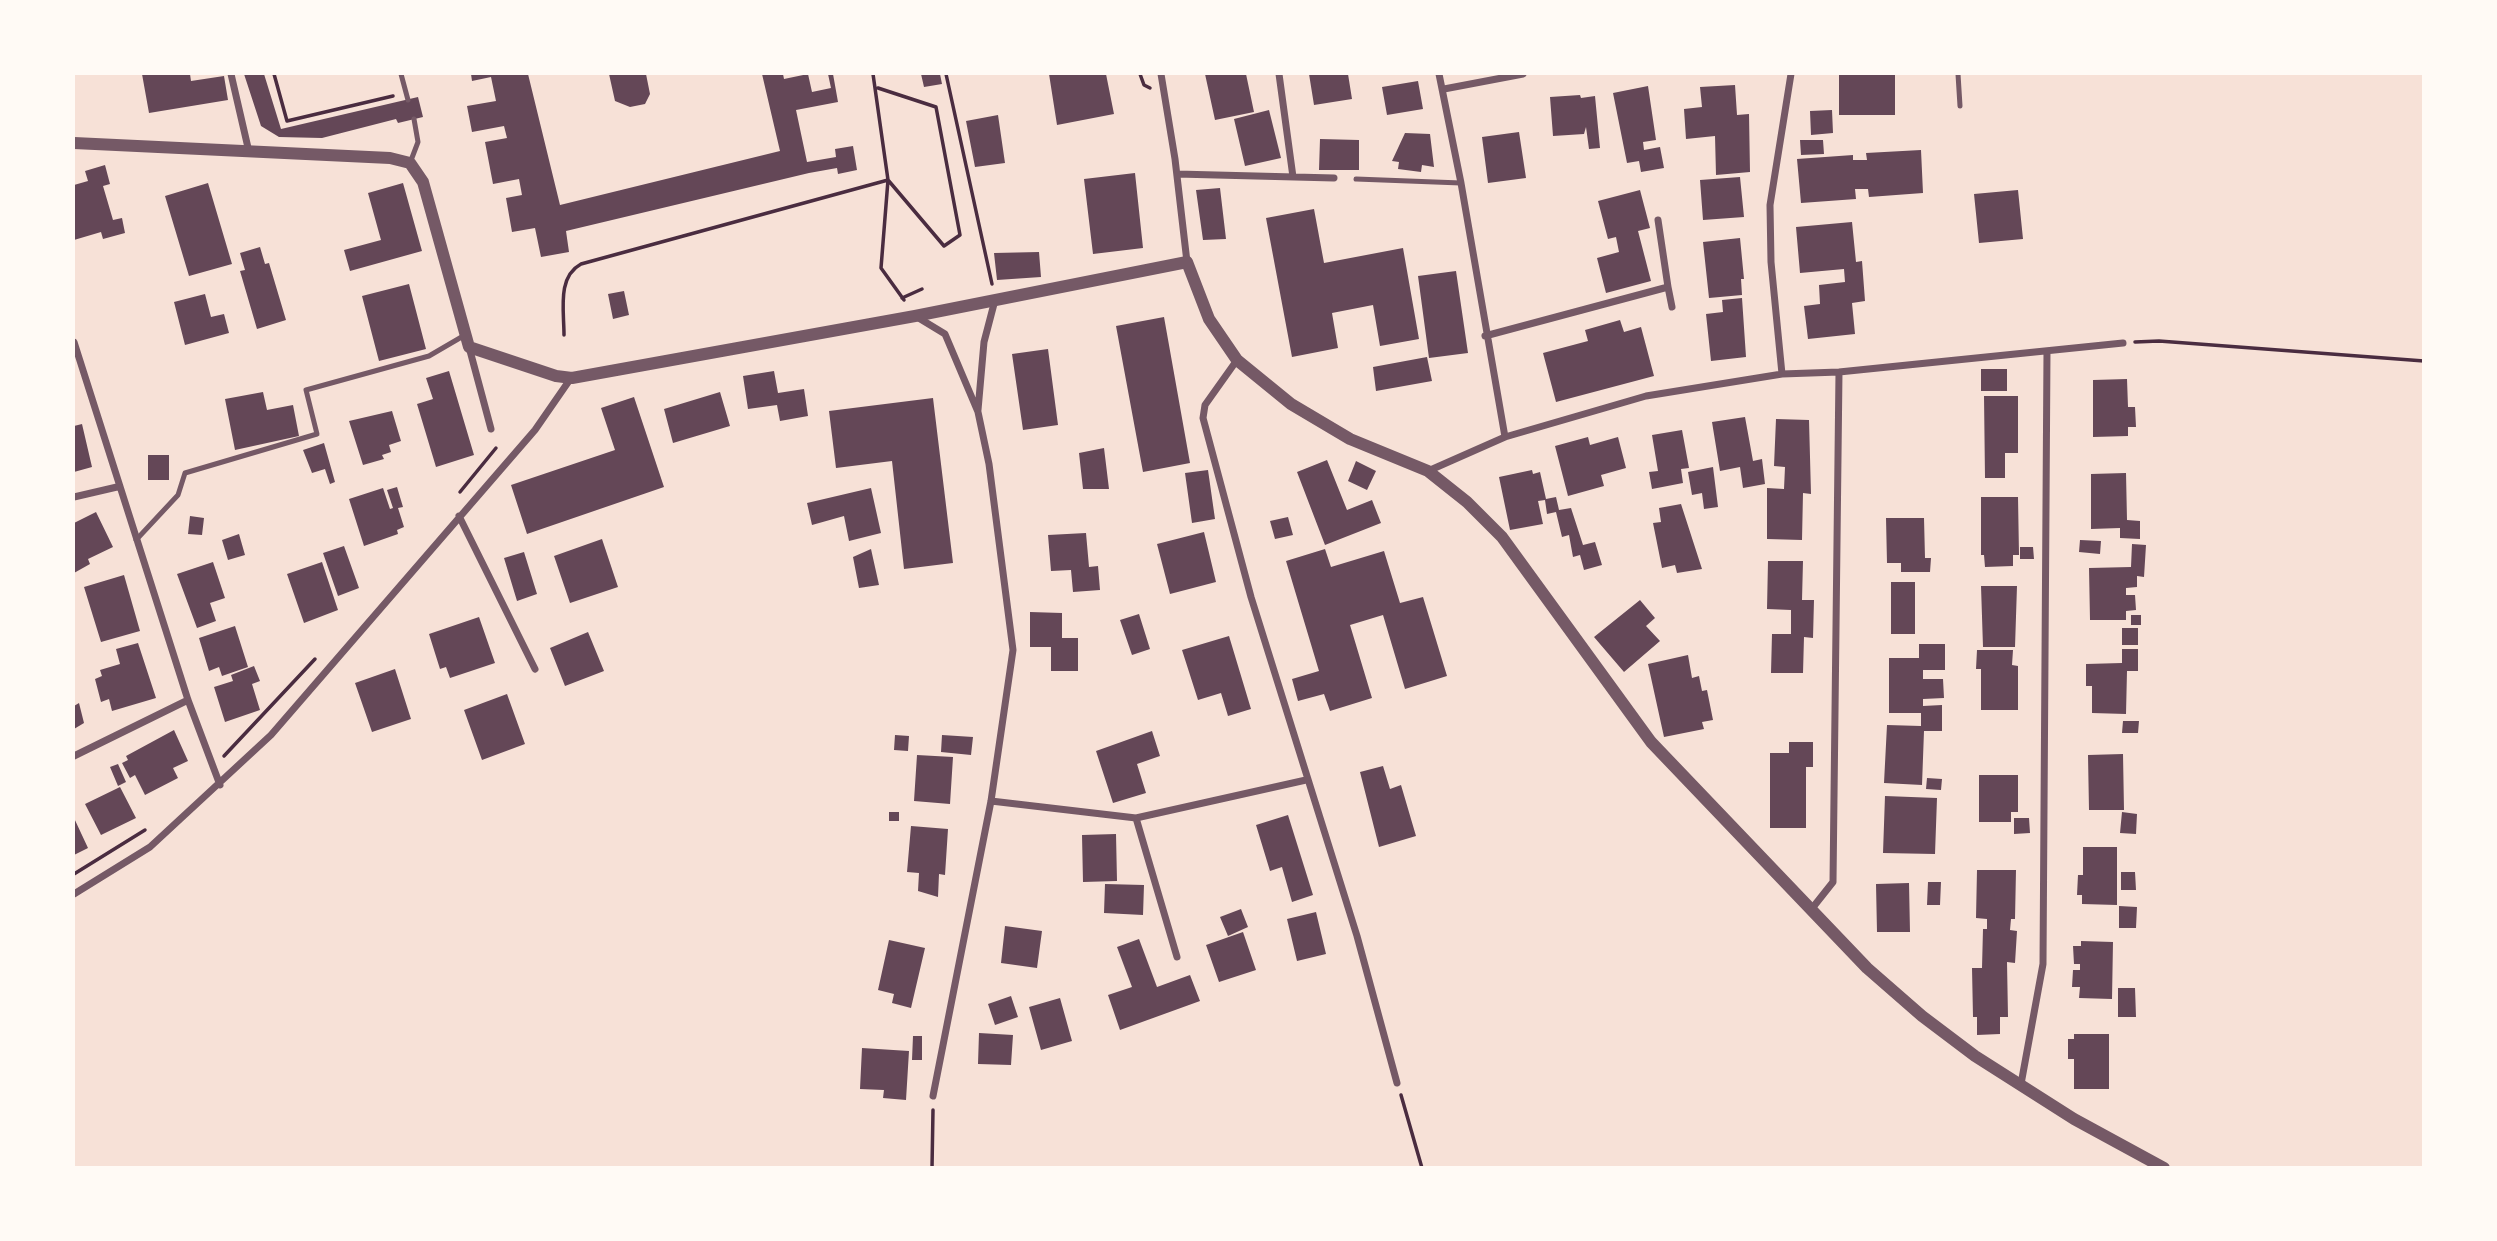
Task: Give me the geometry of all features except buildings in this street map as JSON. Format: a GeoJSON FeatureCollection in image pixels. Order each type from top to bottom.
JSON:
{"type":"FeatureCollection","features":[{"type":"Feature","properties":{"kind":"street"},"geometry":{"type":"LineString","coordinates":[[231,74],[249,153]]}},
{"type":"Feature","properties":{"kind":"street"},"geometry":{"type":"LineString","coordinates":[[1161,74],[1177,174],[1187,262],[1209,319],[1237,360],[1291,404],[1350,439],[1428,471],[1467,502],[1502,537],[1651,742],[1810,911],[1867,968],[1922,1016],[2074,1119],[2164,1167]]}},
{"type":"Feature","properties":{"kind":"street"},"geometry":{"type":"LineString","coordinates":[[1279,74],[1293,177]]}},
{"type":"Feature","properties":{"kind":"street"},"geometry":{"type":"LineString","coordinates":[[1439,74],[1444,89],[1485,336],[1505,437]]}},
{"type":"Feature","properties":{"kind":"street"},"geometry":{"type":"LineString","coordinates":[[1444,89],[1523,74]]}},
{"type":"Feature","properties":{"kind":"street"},"geometry":{"type":"LineString","coordinates":[[1782,374],[1771,262],[1770,205],[1791,74]]}},
{"type":"Feature","properties":{"kind":"street"},"geometry":{"type":"LineString","coordinates":[[74,143],[390,158],[410,163],[423,182],[491,429]]}},
{"type":"Feature","properties":{"kind":"street"},"geometry":{"type":"LineString","coordinates":[[1177,174],[1334,178]]}},
{"type":"Feature","properties":{"kind":"street"},"geometry":{"type":"LineString","coordinates":[[1658,220],[1672,307]]}},
{"type":"Feature","properties":{"kind":"street"},"geometry":{"type":"LineString","coordinates":[[467,341],[556,376],[572,378],[915,316],[1187,262]]}},
{"type":"Feature","properties":{"kind":"street"},"geometry":{"type":"LineString","coordinates":[[1485,336],[1668,287]]}},
{"type":"Feature","properties":{"kind":"street"},"geometry":{"type":"LineString","coordinates":[[978,412],[984,342],[995,300]]}},
{"type":"Feature","properties":{"kind":"street"},"geometry":{"type":"LineString","coordinates":[[915,316],[945,334],[978,412],[989,464],[1013,650],[991,801],[933,1096]]}},
{"type":"Feature","properties":{"kind":"street"},"geometry":{"type":"LineString","coordinates":[[74,342],[117,487],[188,700],[215,765],[220,785]]}},
{"type":"Feature","properties":{"kind":"street"},"geometry":{"type":"LineString","coordinates":[[1428,471],[1505,437],[1646,396],[1782,374],[1839,372],[2123,343]]}},
{"type":"Feature","properties":{"kind":"street"},"geometry":{"type":"LineString","coordinates":[[2021,1084],[2043,964],[2047,351]]}},
{"type":"Feature","properties":{"kind":"street"},"geometry":{"type":"LineString","coordinates":[[1237,360],[1205,405],[1203,418],[1251,597],[1306,780],[1357,936],[1397,1083]]}},
{"type":"Feature","properties":{"kind":"street"},"geometry":{"type":"LineString","coordinates":[[1810,911],[1833,882],[1839,372]]}},
{"type":"Feature","properties":{"kind":"street"},"geometry":{"type":"LineString","coordinates":[[74,894],[150,847],[271,735],[535,430],[572,378]]}},
{"type":"Feature","properties":{"kind":"street"},"geometry":{"type":"LineString","coordinates":[[74,497],[117,487]]}},
{"type":"Feature","properties":{"kind":"street"},"geometry":{"type":"LineString","coordinates":[[459,516],[535,669]]}},
{"type":"Feature","properties":{"kind":"street"},"geometry":{"type":"LineString","coordinates":[[74,756],[188,700]]}},
{"type":"Feature","properties":{"kind":"street"},"geometry":{"type":"LineString","coordinates":[[991,801],[1136,818],[1306,780]]}},
{"type":"Feature","properties":{"kind":"street"},"geometry":{"type":"LineString","coordinates":[[1136,818],[1177,957]]}},
{"type":"Feature","properties":{"kind":"lane"},"geometry":{"type":"LineString","coordinates":[[401,74],[408,100]]}},
{"type":"Feature","properties":{"kind":"lane"},"geometry":{"type":"LineString","coordinates":[[1958,74],[1960,106]]}},
{"type":"Feature","properties":{"kind":"lane"},"geometry":{"type":"LineString","coordinates":[[410,163],[418,142],[414,119]]}},
{"type":"Feature","properties":{"kind":"lane"},"geometry":{"type":"LineString","coordinates":[[1356,178],[1461,183]]}},
{"type":"Feature","properties":{"kind":"lane"},"geometry":{"type":"LineString","coordinates":[[136,540],[178,495],[185,473],[317,434],[306,390],[429,356],[467,341]]}},
{"type":"Feature","properties":{"kind":"path"},"geometry":{"type":"LineString","coordinates":[[274,74],[287,121],[393,96]]}},
{"type":"Feature","properties":{"kind":"path"},"geometry":{"type":"LineString","coordinates":[[873,74],[878,88],[888,180],[881,268],[915,316]]}},
{"type":"Feature","properties":{"kind":"path"},"geometry":{"type":"LineString","coordinates":[[946,74],[995,300]]}},
{"type":"Feature","properties":{"kind":"path"},"geometry":{"type":"LineString","coordinates":[[878,88],[936,107],[960,235],[943,246],[888,180]]}},
{"type":"Feature","properties":{"kind":"path"},"geometry":{"type":"LineString","coordinates":[[564,335],[565,279],[569,270],[581,264],[888,180]]}},
{"type":"Feature","properties":{"kind":"path"},"geometry":{"type":"LineString","coordinates":[[902,298],[922,289]]}},
{"type":"Feature","properties":{"kind":"path"},"geometry":{"type":"LineString","coordinates":[[2123,343],[2159,341],[2424,361]]}},
{"type":"Feature","properties":{"kind":"path"},"geometry":{"type":"LineString","coordinates":[[491,429],[501,468]]}},
{"type":"Feature","properties":{"kind":"path"},"geometry":{"type":"LineString","coordinates":[[454,499],[496,448]]}},
{"type":"Feature","properties":{"kind":"path"},"geometry":{"type":"LineString","coordinates":[[215,765],[324,650]]}},
{"type":"Feature","properties":{"kind":"path"},"geometry":{"type":"LineString","coordinates":[[74,874],[149,828]]}},
{"type":"Feature","properties":{"kind":"path"},"geometry":{"type":"LineString","coordinates":[[1397,1083],[1422,1167]]}},
{"type":"Feature","properties":{"kind":"path"},"geometry":{"type":"LineString","coordinates":[[932,1167],[933,1096]]}}]}
